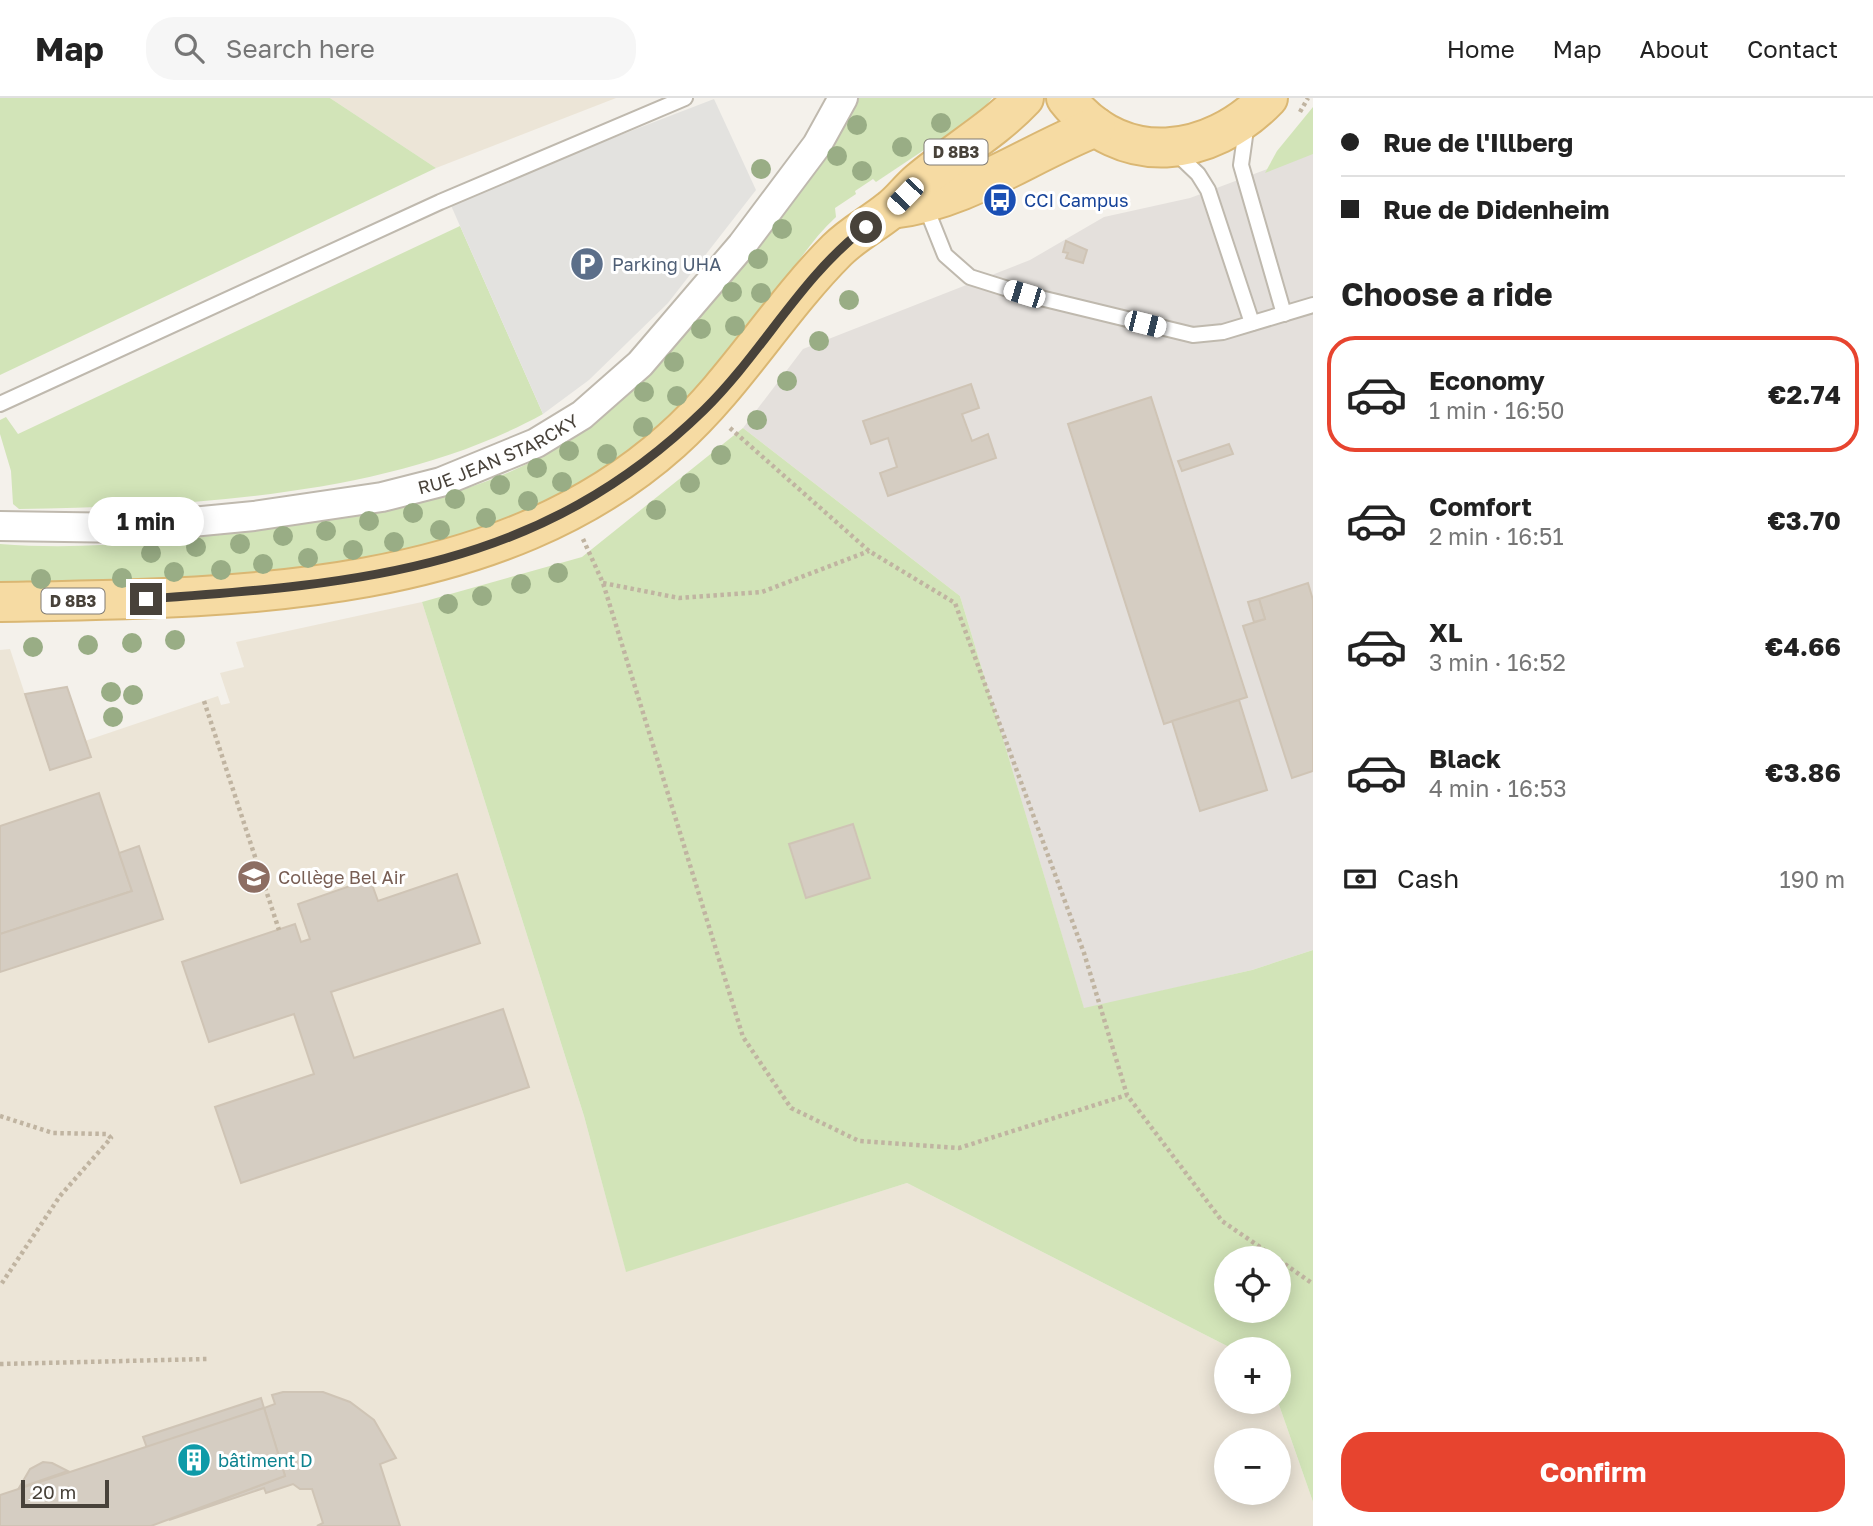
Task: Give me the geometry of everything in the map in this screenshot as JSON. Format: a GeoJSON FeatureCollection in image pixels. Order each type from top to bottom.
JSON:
{"type":"FeatureCollection","features":[{"type":"Feature","properties":{"kind":"main road","name":"D 8B3"},"geometry":{"type":"LineString","coordinates":[[908,207],[918,182],[1024,98]]}},
{"type":"Feature","properties":{"kind":"main road"},"geometry":{"type":"LineString","coordinates":[[1066,98],[1096,127],[1119,139],[1171,148],[1211,140],[1258,109]]}},
{"type":"Feature","properties":{"kind":"main road","name":"D 8B3"},"geometry":{"type":"LineString","coordinates":[[0,602],[146,599],[266,590],[423,565],[503,541],[571,511],[643,464],[707,407],[804,285],[839,248],[908,207],[984,181],[1055,143],[1096,127]]}},
{"type":"Feature","properties":{"kind":"street","name":"RUE JEAN STARCKY"},"geometry":{"type":"LineString","coordinates":[[0,526],[129,528],[254,516],[370,499],[441,482],[536,443],[582,415],[640,364],[742,245],[817,145],[843,98]]}},
{"type":"Feature","properties":{"kind":"lane"},"geometry":{"type":"LineString","coordinates":[[0,404],[440,202],[685,98]]}},
{"type":"Feature","properties":{"kind":"lane"},"geometry":{"type":"LineString","coordinates":[[1258,109],[1241,165],[1284,314]]}},
{"type":"Feature","properties":{"kind":"lane"},"geometry":{"type":"LineString","coordinates":[[1171,148],[1198,174],[1209,190],[1252,323]]}},
{"type":"Feature","properties":{"kind":"lane"},"geometry":{"type":"LineString","coordinates":[[908,207],[945,255],[970,277],[1024,294],[1193,335],[1223,332],[1313,305]]}},
{"type":"Feature","properties":{"kind":"path"},"geometry":{"type":"LineString","coordinates":[[707,407],[869,551],[955,603],[1084,953],[1127,1095],[1222,1221],[1259,1246]]}},
{"type":"Feature","properties":{"kind":"path"},"geometry":{"type":"LineString","coordinates":[[571,511],[603,583],[743,1037],[791,1108],[859,1142],[959,1148],[1127,1095]]}},
{"type":"Feature","properties":{"kind":"path"},"geometry":{"type":"LineString","coordinates":[[603,583],[679,598],[761,593],[869,551]]}},
{"type":"Feature","properties":{"kind":"path"},"geometry":{"type":"LineString","coordinates":[[204,701],[279,930]]}},
{"type":"Feature","properties":{"kind":"path"},"geometry":{"type":"LineString","coordinates":[[0,1116],[53,1133],[107,1134],[111,1139],[60,1196],[0,1286]]}},
{"type":"Feature","properties":{"kind":"path"},"geometry":{"type":"LineString","coordinates":[[1291,1268],[1313,1284]]}},
{"type":"Feature","properties":{"kind":"path"},"geometry":{"type":"LineString","coordinates":[[0,1364],[207,1359]]}},
{"type":"Feature","properties":{"kind":"shaded area"},"geometry":{"type":"Polygon","coordinates":[[[330,98],[616,98],[436,168],[330,98]]]}},
{"type":"Feature","properties":{"kind":"shaded area","name":"Parking UHA"},"geometry":{"type":"Polygon","coordinates":[[[714,99],[756,190],[668,303],[589,380],[543,414],[449,201],[714,99]]]}},
{"type":"Feature","properties":{"kind":"shaded area"},"geometry":{"type":"Polygon","coordinates":[[[1313,152],[1313,950],[1252,970],[1084,1009],[960,596],[743,428],[803,349],[1030,260],[1104,217],[1190,198],[1313,152]]]}},
{"type":"Feature","properties":{"kind":"shaded area"},"geometry":{"type":"Polygon","coordinates":[[[422,602],[584,1116],[626,1271],[907,1183],[1214,1339],[1214,1414],[1282,1414],[1287,1428],[1214,1428],[1214,1505],[1291,1505],[1291,1439],[1313,1502],[1313,1526],[0,1526],[0,650],[10,649],[50,770],[91,757],[85,741],[218,696],[221,705],[230,703],[220,673],[244,667],[236,642],[422,602]]]}},
{"type":"Feature","properties":{"kind":"green space"},"geometry":{"type":"Polygon","coordinates":[[[0,98],[330,98],[436,168],[0,375],[0,98]]]}},
{"type":"Feature","properties":{"kind":"green space"},"geometry":{"type":"Polygon","coordinates":[[[857,98],[992,98],[981,112],[876,182],[873,179],[835,208],[836,217],[814,240],[713,371],[666,419],[595,473],[518,513],[436,541],[351,561],[263,573],[175,580],[0,587],[0,544],[67,546],[134,543],[348,516],[428,500],[504,474],[540,457],[575,436],[626,396],[671,350],[811,177],[837,139],[857,98]]]}},
{"type":"Feature","properties":{"kind":"green space"},"geometry":{"type":"Polygon","coordinates":[[[1313,107],[1313,154],[1265,173],[1277,151],[1313,107]]]}},
{"type":"Feature","properties":{"kind":"green space"},"geometry":{"type":"Polygon","coordinates":[[[460,226],[543,414],[484,442],[422,463],[356,480],[288,492],[151,505],[19,509],[13,504],[11,471],[0,434],[0,420],[6,417],[18,434],[460,226]]]}},
{"type":"Feature","properties":{"kind":"green space"},"geometry":{"type":"Polygon","coordinates":[[[743,428],[960,596],[1084,1008],[1252,970],[1313,950],[1313,1502],[1291,1439],[1291,1428],[1287,1428],[1282,1414],[1291,1414],[1291,1337],[1214,1337],[1214,1339],[907,1183],[626,1272],[584,1116],[422,602],[582,557],[743,428]]]}},
{"type":"Feature","properties":{"kind":"building"},"geometry":{"type":"Polygon","coordinates":[[[1066,241],[1087,250],[1083,263],[1066,258],[1068,253],[1063,252],[1066,241]]]}},
{"type":"Feature","properties":{"kind":"building"},"geometry":{"type":"Polygon","coordinates":[[[971,384],[979,408],[962,414],[972,441],[988,434],[996,458],[888,496],[880,473],[897,467],[888,438],[871,444],[863,421],[971,384]]]}},
{"type":"Feature","properties":{"kind":"building"},"geometry":{"type":"Polygon","coordinates":[[[1151,397],[1247,697],[1164,724],[1068,424],[1151,397]]]}},
{"type":"Feature","properties":{"kind":"building"},"geometry":{"type":"Polygon","coordinates":[[[1229,444],[1233,454],[1182,471],[1178,461],[1229,444]]]}},
{"type":"Feature","properties":{"kind":"building"},"geometry":{"type":"Polygon","coordinates":[[[1308,583],[1313,600],[1313,771],[1292,778],[1243,626],[1265,619],[1259,599],[1308,583]]]}},
{"type":"Feature","properties":{"kind":"building"},"geometry":{"type":"Polygon","coordinates":[[[1259,599],[1265,619],[1254,622],[1248,602],[1259,599]]]}},
{"type":"Feature","properties":{"kind":"building"},"geometry":{"type":"Polygon","coordinates":[[[67,687],[91,757],[50,770],[25,694],[67,687]]]}},
{"type":"Feature","properties":{"kind":"building"},"geometry":{"type":"Polygon","coordinates":[[[1239,700],[1267,790],[1200,811],[1172,721],[1239,700]]]}},
{"type":"Feature","properties":{"kind":"building"},"geometry":{"type":"Polygon","coordinates":[[[99,793],[132,891],[0,934],[0,826],[99,793]]]}},
{"type":"Feature","properties":{"kind":"building"},"geometry":{"type":"Polygon","coordinates":[[[853,824],[870,878],[806,898],[789,844],[853,824]]]}},
{"type":"Feature","properties":{"kind":"building"},"geometry":{"type":"Polygon","coordinates":[[[139,846],[163,919],[0,972],[0,934],[132,891],[119,853],[139,846]]]}},
{"type":"Feature","properties":{"kind":"building"},"geometry":{"type":"Polygon","coordinates":[[[457,874],[480,943],[331,992],[354,1058],[503,1009],[529,1087],[241,1183],[215,1107],[314,1074],[294,1014],[209,1042],[182,962],[295,924],[301,942],[310,939],[298,904],[370,879],[378,901],[457,874]]]}},
{"type":"Feature","properties":{"kind":"building"},"geometry":{"type":"Polygon","coordinates":[[[283,1392],[323,1392],[350,1402],[374,1420],[396,1458],[380,1464],[400,1526],[317,1526],[323,1523],[312,1489],[300,1489],[293,1484],[266,1493],[264,1488],[169,1520],[285,1476],[264,1408],[275,1404],[272,1395],[283,1392]]]}},
{"type":"Feature","properties":{"kind":"building"},"geometry":{"type":"Polygon","coordinates":[[[261,1398],[264,1408],[147,1448],[143,1437],[261,1398]]]}},
{"type":"Feature","properties":{"kind":"building","name":"bâtiment D"},"geometry":{"type":"Polygon","coordinates":[[[264,1408],[285,1476],[151,1526],[0,1526],[0,1495],[264,1408]]]}},
{"type":"Feature","properties":{"kind":"building"},"geometry":{"type":"Polygon","coordinates":[[[43,1462],[52,1463],[68,1471],[19,1488],[30,1469],[43,1462]]]}},
{"type":"Feature","properties":{"kind":"place","name":"CCI Campus"},"geometry":{"type":"Point","coordinates":[1000,200]}},
{"type":"Feature","properties":{"kind":"place","name":"Parking UHA"},"geometry":{"type":"Point","coordinates":[587,264]}},
{"type":"Feature","properties":{"kind":"place","name":"Collège Bel Air"},"geometry":{"type":"Point","coordinates":[254,877]}},
{"type":"Feature","properties":{"kind":"place","name":"bâtiment D"},"geometry":{"type":"Point","coordinates":[194,1460]}},
{"type":"Feature","properties":{"kind":"route"},"geometry":{"type":"LineString","coordinates":[[146,599],[266,590],[423,565],[507,539],[571,511],[643,464],[707,407],[804,285],[839,248],[866,227]]}}]}
